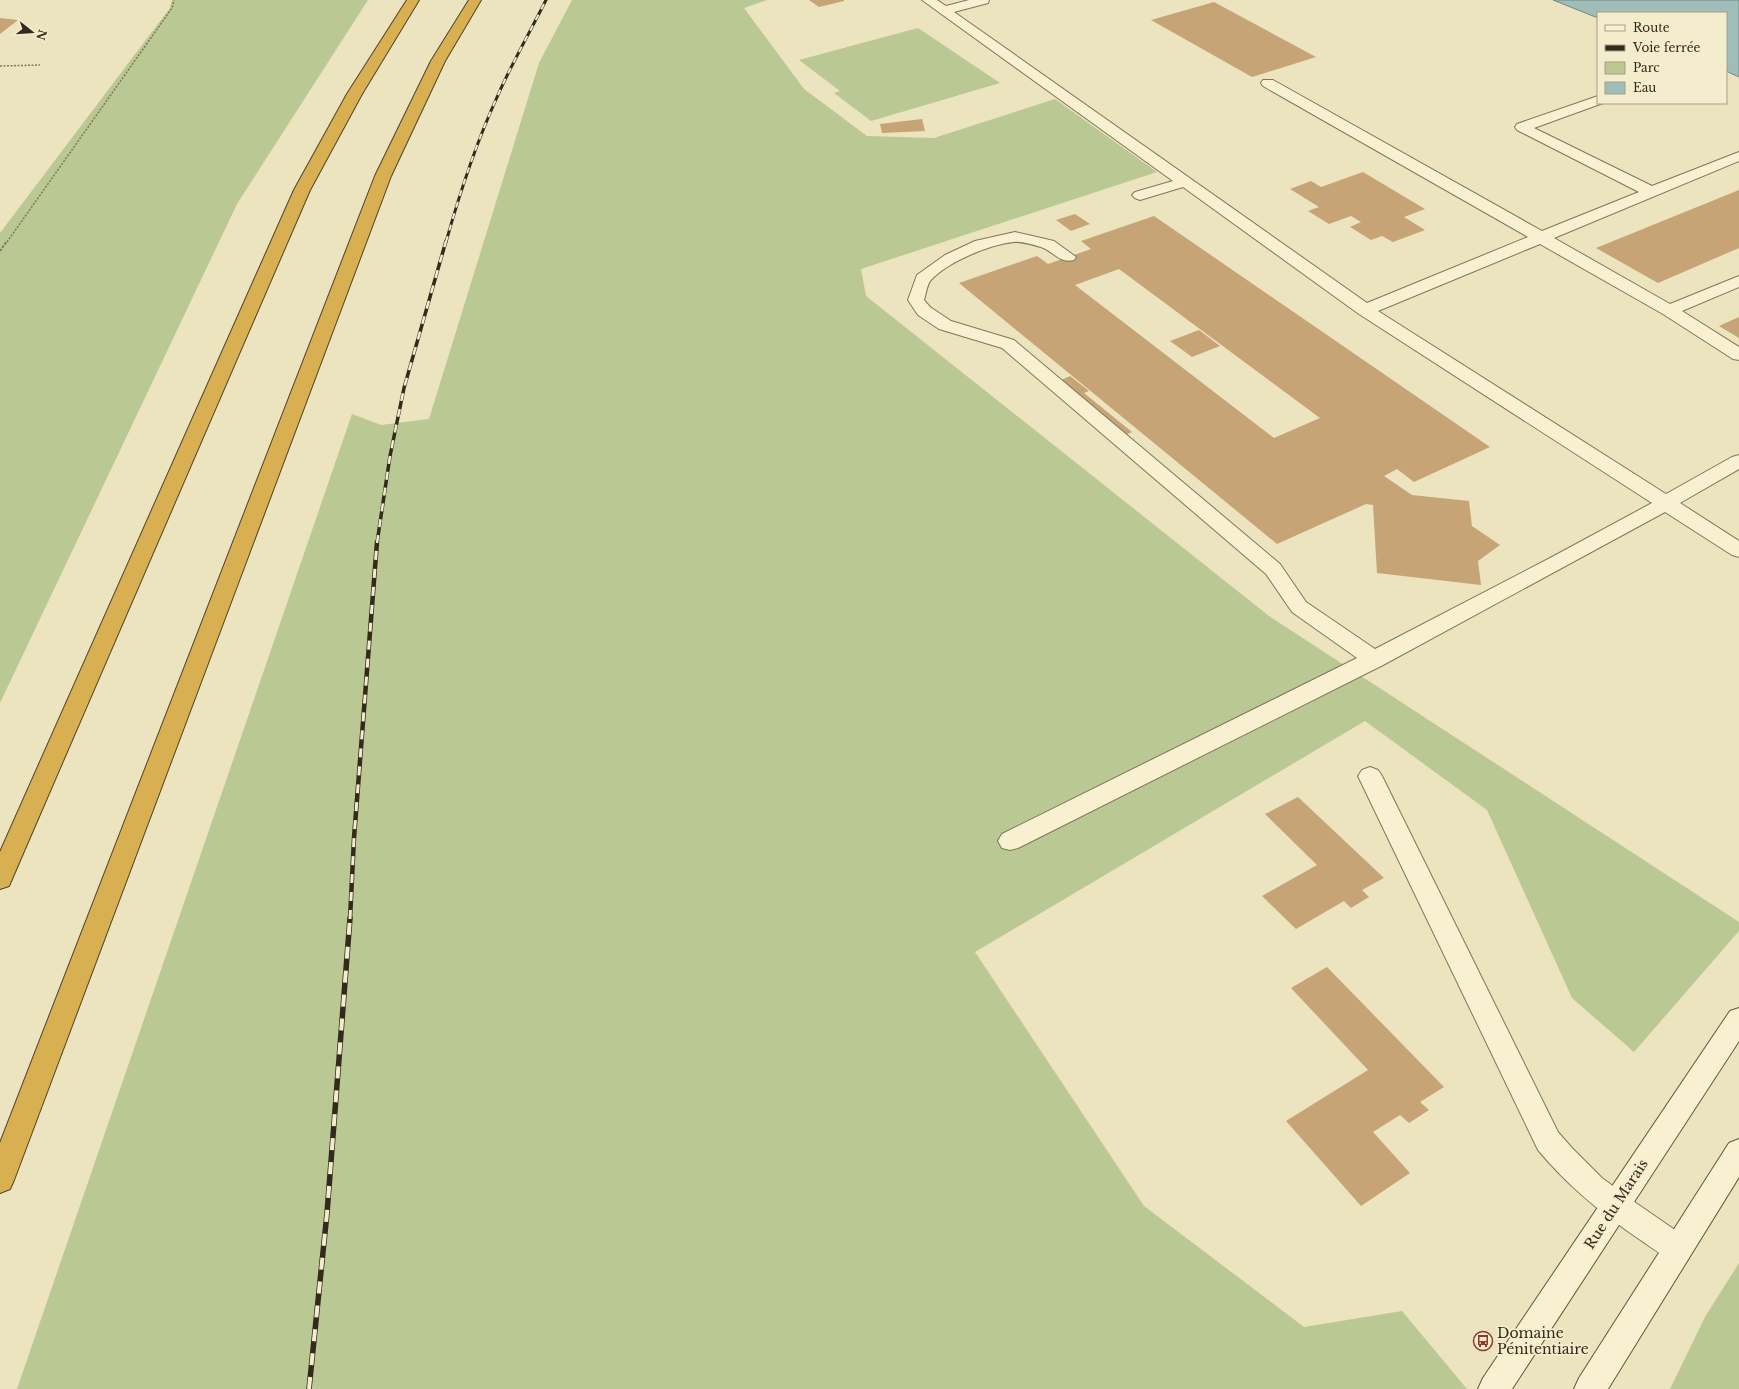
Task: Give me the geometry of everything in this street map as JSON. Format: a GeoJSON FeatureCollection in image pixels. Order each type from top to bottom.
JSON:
{"type":"FeatureCollection","features":[{"type":"Feature","properties":{"kind":"highway"},"geometry":{"type":"LineString","coordinates":[[0,879],[302,190],[382,45],[413,0]]}},
{"type":"Feature","properties":{"kind":"highway"},"geometry":{"type":"LineString","coordinates":[[0,1180],[162,752],[384,176],[438,61],[475,0]]}},
{"type":"Feature","properties":{"kind":"street"},"geometry":{"type":"LineString","coordinates":[[928,0],[1365,310],[1739,550]]}},
{"type":"Feature","properties":{"kind":"street"},"geometry":{"type":"LineString","coordinates":[[944,11],[984,0]]}},
{"type":"Feature","properties":{"kind":"street"},"geometry":{"type":"LineString","coordinates":[[1268,83],[1669,310],[1739,355]]}},
{"type":"Feature","properties":{"kind":"street"},"geometry":{"type":"LineString","coordinates":[[1597,100],[1522,127],[1652,192]]}},
{"type":"Feature","properties":{"kind":"street"},"geometry":{"type":"LineString","coordinates":[[1365,310],[1739,156]]}},
{"type":"Feature","properties":{"kind":"street"},"geometry":{"type":"LineString","coordinates":[[1140,196],[1185,182]]}},
{"type":"Feature","properties":{"kind":"street"},"geometry":{"type":"LineString","coordinates":[[1068,257],[1048,244],[1015,238],[981,244],[951,258],[923,278],[916,300],[924,311],[945,325],[1008,344],[1273,569],[1300,607],[1375,660]]}},
{"type":"Feature","properties":{"kind":"street"},"geometry":{"type":"LineString","coordinates":[[1669,310],[1739,281]]}},
{"type":"Feature","properties":{"kind":"street"},"geometry":{"type":"LineString","coordinates":[[1010,841],[1375,660],[1667,503],[1739,461]]}},
{"type":"Feature","properties":{"kind":"street"},"geometry":{"type":"LineString","coordinates":[[1370,776],[1548,1141],[1568,1167],[1615,1206],[1678,1249]]}},
{"type":"Feature","properties":{"kind":"street","name":"Rue du Marais"},"geometry":{"type":"LineString","coordinates":[[1494,1389],[1739,1018]]}},
{"type":"Feature","properties":{"kind":"street"},"geometry":{"type":"LineString","coordinates":[[1590,1389],[1739,1152]]}},
{"type":"Feature","properties":{"kind":"path"},"geometry":{"type":"LineString","coordinates":[[0,251],[172,8],[174,0]]}},
{"type":"Feature","properties":{"kind":"path"},"geometry":{"type":"LineString","coordinates":[[0,66],[40,65]]}},
{"type":"Feature","properties":{"kind":"green space"},"geometry":{"type":"Polygon","coordinates":[[[172,0],[368,0],[237,204],[0,703],[0,233],[170,8],[172,0]]]}},
{"type":"Feature","properties":{"kind":"green space"},"geometry":{"type":"Polygon","coordinates":[[[572,0],[767,0],[744,8],[804,89],[867,136],[934,138],[1055,99],[1157,172],[861,269],[866,296],[1269,616],[1739,922],[1739,931],[1634,1052],[1572,998],[1487,810],[1365,721],[975,952],[1144,1206],[1304,1327],[1402,1311],[1467,1389],[17,1389],[352,414],[381,425],[429,419],[539,63],[572,0]]]}},
{"type":"Feature","properties":{"kind":"green space"},"geometry":{"type":"Polygon","coordinates":[[[918,28],[1000,83],[871,121],[834,93],[840,91],[799,60],[918,28]]]}},
{"type":"Feature","properties":{"kind":"green space"},"geometry":{"type":"Polygon","coordinates":[[[1739,1263],[1739,1389],[1670,1389],[1705,1317],[1739,1263]]]}},
{"type":"Feature","properties":{"kind":"water"},"geometry":{"type":"Polygon","coordinates":[[[1553,0],[1739,0],[1739,77],[1727,71],[1727,12],[1597,12],[1597,18],[1553,0]]]}},
{"type":"Feature","properties":{"kind":"building"},"geometry":{"type":"Polygon","coordinates":[[[809,0],[844,0],[844,1],[819,7],[809,0]]]}},
{"type":"Feature","properties":{"kind":"building"},"geometry":{"type":"Polygon","coordinates":[[[1214,2],[1316,57],[1252,77],[1151,20],[1214,2]]]}},
{"type":"Feature","properties":{"kind":"building"},"geometry":{"type":"Polygon","coordinates":[[[0,18],[18,20],[0,34],[0,18]]]}},
{"type":"Feature","properties":{"kind":"building"},"geometry":{"type":"Polygon","coordinates":[[[922,119],[925,131],[882,133],[880,124],[922,119]]]}},
{"type":"Feature","properties":{"kind":"building"},"geometry":{"type":"Polygon","coordinates":[[[1363,172],[1425,209],[1404,217],[1425,230],[1393,242],[1382,236],[1371,240],[1350,227],[1361,222],[1351,216],[1329,224],[1308,211],[1319,207],[1290,189],[1311,181],[1321,187],[1363,172]]]}},
{"type":"Feature","properties":{"kind":"building"},"geometry":{"type":"Polygon","coordinates":[[[1739,190],[1739,248],[1658,283],[1596,248],[1739,190]]]}},
{"type":"Feature","properties":{"kind":"building"},"geometry":{"type":"Polygon","coordinates":[[[1075,214],[1090,224],[1071,231],[1056,220],[1075,214]]]}},
{"type":"Feature","properties":{"kind":"building"},"geometry":{"type":"Polygon","coordinates":[[[1154,216],[1490,447],[1414,482],[1397,469],[1384,476],[1412,495],[1469,501],[1472,526],[1500,545],[1478,561],[1481,585],[1377,573],[1373,505],[1366,504],[1277,544],[959,283],[1037,256],[1048,264],[1091,249],[1081,241],[1154,216]],[[1119,269],[1075,285],[1274,438],[1320,418],[1119,269]]]}},
{"type":"Feature","properties":{"kind":"building"},"geometry":{"type":"Polygon","coordinates":[[[1739,317],[1739,338],[1719,326],[1739,317]]]}},
{"type":"Feature","properties":{"kind":"building"},"geometry":{"type":"Polygon","coordinates":[[[1199,330],[1220,346],[1192,357],[1170,341],[1199,330]]]}},
{"type":"Feature","properties":{"kind":"building"},"geometry":{"type":"Polygon","coordinates":[[[1070,376],[1089,391],[1084,393],[1132,432],[1126,435],[1059,381],[1070,376]]]}},
{"type":"Feature","properties":{"kind":"building"},"geometry":{"type":"Polygon","coordinates":[[[1298,797],[1384,878],[1362,890],[1369,897],[1351,908],[1344,901],[1296,929],[1262,896],[1317,865],[1265,814],[1298,797]]]}},
{"type":"Feature","properties":{"kind":"building"},"geometry":{"type":"Polygon","coordinates":[[[1327,967],[1444,1087],[1420,1102],[1429,1110],[1409,1123],[1400,1115],[1373,1132],[1410,1173],[1361,1206],[1286,1121],[1368,1070],[1291,988],[1327,967]]]}},
{"type":"Feature","properties":{"kind":"railway"},"geometry":{"type":"LineString","coordinates":[[446,242],[469,168],[490,113],[509,71],[546,0]]}},
{"type":"Feature","properties":{"kind":"railway"},"geometry":{"type":"LineString","coordinates":[[377,543],[390,456],[404,388],[446,241]]}},
{"type":"Feature","properties":{"kind":"railway"},"geometry":{"type":"LineString","coordinates":[[350,919],[354,838],[377,542]]}},
{"type":"Feature","properties":{"kind":"railway"},"geometry":{"type":"LineString","coordinates":[[309,1389],[327,1213],[350,918]]}},
{"type":"Feature","properties":{"kind":"place","name":"Domaine Pénitentiaire"},"geometry":{"type":"Point","coordinates":[1483,1341]}}]}
